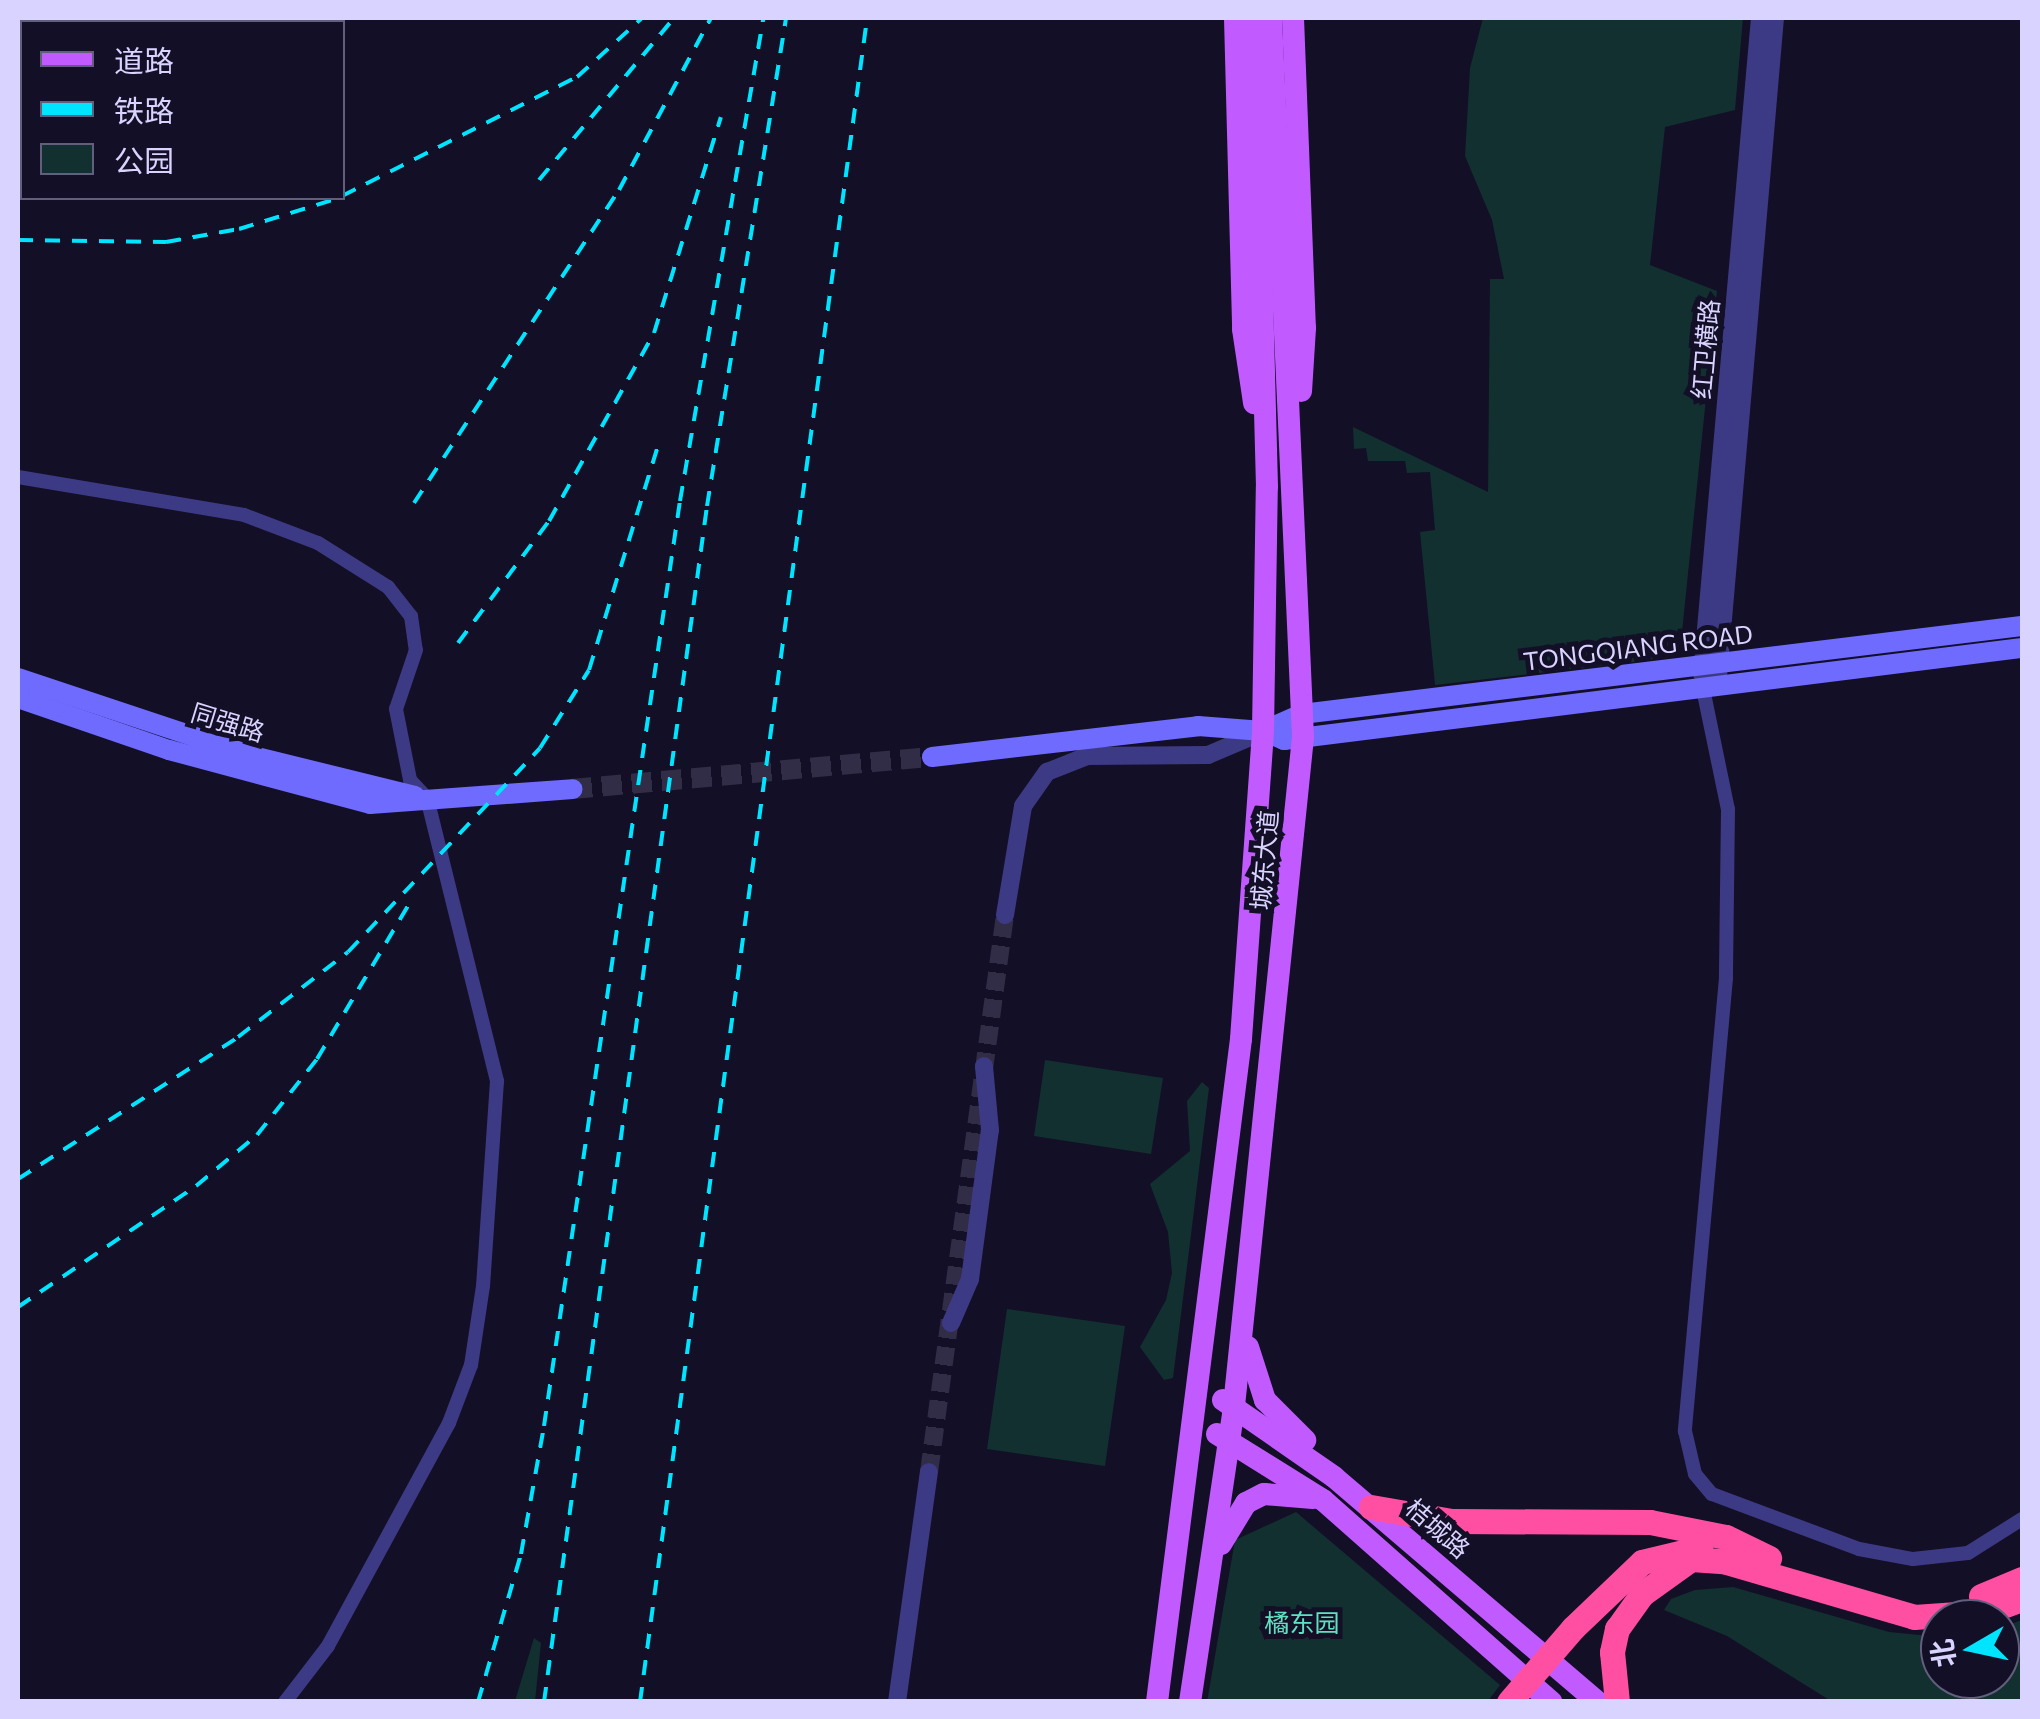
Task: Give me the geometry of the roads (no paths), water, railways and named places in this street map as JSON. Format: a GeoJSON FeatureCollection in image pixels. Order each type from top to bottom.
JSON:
{"type":"FeatureCollection","features":[{"type":"Feature","properties":{"kind":"highway"},"geometry":{"type":"LineString","coordinates":[[1370,1507],[1452,1521],[1650,1522],[1726,1537],[1769,1558],[1911,1602],[1975,1598],[2022,1579]]}},
{"type":"Feature","properties":{"kind":"highway"},"geometry":{"type":"LineString","coordinates":[[1509,1702],[1630,1570],[1666,1552],[1694,1548],[1769,1558]]}},
{"type":"Feature","properties":{"kind":"highway"},"geometry":{"type":"LineString","coordinates":[[1520,1702],[1576,1631],[1638,1574],[1671,1559],[1723,1561],[1914,1617],[1950,1618],[2022,1599]]}},
{"type":"Feature","properties":{"kind":"highway"},"geometry":{"type":"LineString","coordinates":[[1617,1702],[1616,1630],[1642,1594],[1691,1559]]}},
{"type":"Feature","properties":{"kind":"main road"},"geometry":{"type":"LineString","coordinates":[[1235,18],[1242,329],[1267,487]]}},
{"type":"Feature","properties":{"kind":"main road","name":"城东大道"},"geometry":{"type":"LineString","coordinates":[[1157,1702],[1197,1423],[1241,1040],[1263,731],[1267,487],[1255,18]]}},
{"type":"Feature","properties":{"kind":"main road","name":"城东大道"},"geometry":{"type":"LineString","coordinates":[[1190,1702],[1244,1320],[1303,726],[1296,480],[1271,18]]}},
{"type":"Feature","properties":{"kind":"main road"},"geometry":{"type":"LineString","coordinates":[[1293,18],[1305,328],[1296,480]]}},
{"type":"Feature","properties":{"kind":"main road","name":"TONGQIANG ROAD"},"geometry":{"type":"LineString","coordinates":[[932,757],[1198,726],[1263,731],[1284,740],[1303,726],[1710,673],[2022,626]]}},
{"type":"Feature","properties":{"kind":"main road","name":"TONGQIANG ROAD"},"geometry":{"type":"LineString","coordinates":[[1710,673],[2022,648]]}},
{"type":"Feature","properties":{"kind":"main road","name":"同强路"},"geometry":{"type":"LineString","coordinates":[[18,678],[249,756],[427,798]]}},
{"type":"Feature","properties":{"kind":"main road","name":"同强路"},"geometry":{"type":"LineString","coordinates":[[18,698],[169,750],[342,799],[390,804],[572,789]]}},
{"type":"Feature","properties":{"kind":"main road"},"geometry":{"type":"LineString","coordinates":[[1244,1320],[1265,1400],[1370,1507]]}},
{"type":"Feature","properties":{"kind":"main road","name":"桔城路"},"geometry":{"type":"LineString","coordinates":[[1201,1386],[1370,1507],[1598,1702]]}},
{"type":"Feature","properties":{"kind":"main road"},"geometry":{"type":"LineString","coordinates":[[1197,1423],[1323,1500],[1552,1702]]}},
{"type":"Feature","properties":{"kind":"main road"},"geometry":{"type":"LineString","coordinates":[[1209,1570],[1246,1503],[1264,1494],[1323,1500]]}},
{"type":"Feature","properties":{"kind":"main road"},"geometry":{"type":"LineString","coordinates":[[1146,1702],[1183,1506]]}},
{"type":"Feature","properties":{"kind":"street","name":"红卫横路"},"geometry":{"type":"LineString","coordinates":[[1710,673],[1760,18]]}},
{"type":"Feature","properties":{"kind":"street","name":"红卫横路"},"geometry":{"type":"LineString","coordinates":[[1710,673],[1776,18]]}},
{"type":"Feature","properties":{"kind":"street"},"geometry":{"type":"LineString","coordinates":[[18,477],[244,515],[318,543],[388,587],[411,616],[416,650],[396,709],[410,780],[427,798],[497,1081],[476,1338],[449,1423],[385,1550],[328,1646],[285,1702]]}},
{"type":"Feature","properties":{"kind":"street"},"geometry":{"type":"LineString","coordinates":[[1710,673],[1728,809],[1726,978],[1685,1431],[1694,1474],[1712,1494],[1859,1549],[1913,1559],[1968,1553],[2022,1519]]}},
{"type":"Feature","properties":{"kind":"street"},"geometry":{"type":"LineString","coordinates":[[1005,916],[1023,806],[1036,782],[1068,761],[1208,755],[1263,731]]}},
{"type":"Feature","properties":{"kind":"street"},"geometry":{"type":"LineString","coordinates":[[951,1323],[970,1279],[990,1130],[984,1066]]}},
{"type":"Feature","properties":{"kind":"street"},"geometry":{"type":"LineString","coordinates":[[897,1702],[929,1472]]}},
{"type":"Feature","properties":{"kind":"tunnel"},"geometry":{"type":"LineString","coordinates":[[572,789],[932,757]]}},
{"type":"Feature","properties":{"kind":"tunnel"},"geometry":{"type":"LineString","coordinates":[[929,1472],[1005,915]]}},
{"type":"Feature","properties":{"kind":"railway"},"geometry":{"type":"LineString","coordinates":[[345,194],[577,77],[642,18]]}},
{"type":"Feature","properties":{"kind":"railway"},"geometry":{"type":"LineString","coordinates":[[539,180],[674,18]]}},
{"type":"Feature","properties":{"kind":"railway"},"geometry":{"type":"LineString","coordinates":[[414,503],[619,190],[711,18]]}},
{"type":"Feature","properties":{"kind":"railway"},"geometry":{"type":"LineString","coordinates":[[478,1702],[521,1554],[544,1426],[680,501],[763,18]]}},
{"type":"Feature","properties":{"kind":"railway"},"geometry":{"type":"LineString","coordinates":[[544,1702],[707,506],[786,18]]}},
{"type":"Feature","properties":{"kind":"railway"},"geometry":{"type":"LineString","coordinates":[[640,1702],[867,18]]}},
{"type":"Feature","properties":{"kind":"railway"},"geometry":{"type":"LineString","coordinates":[[458,643],[549,521],[654,333],[721,117]]}},
{"type":"Feature","properties":{"kind":"railway"},"geometry":{"type":"LineString","coordinates":[[18,240],[166,242],[239,229],[333,200]]}},
{"type":"Feature","properties":{"kind":"railway"},"geometry":{"type":"LineString","coordinates":[[18,1179],[238,1037],[348,952],[540,748],[589,670],[658,446]]}},
{"type":"Feature","properties":{"kind":"railway"},"geometry":{"type":"LineString","coordinates":[[18,1307],[196,1186],[257,1135],[317,1059],[408,906]]}},
{"type":"Feature","properties":{"kind":"park label","name":"橘东园"},"geometry":{"type":"Point","coordinates":[1302,1622]}}]}
